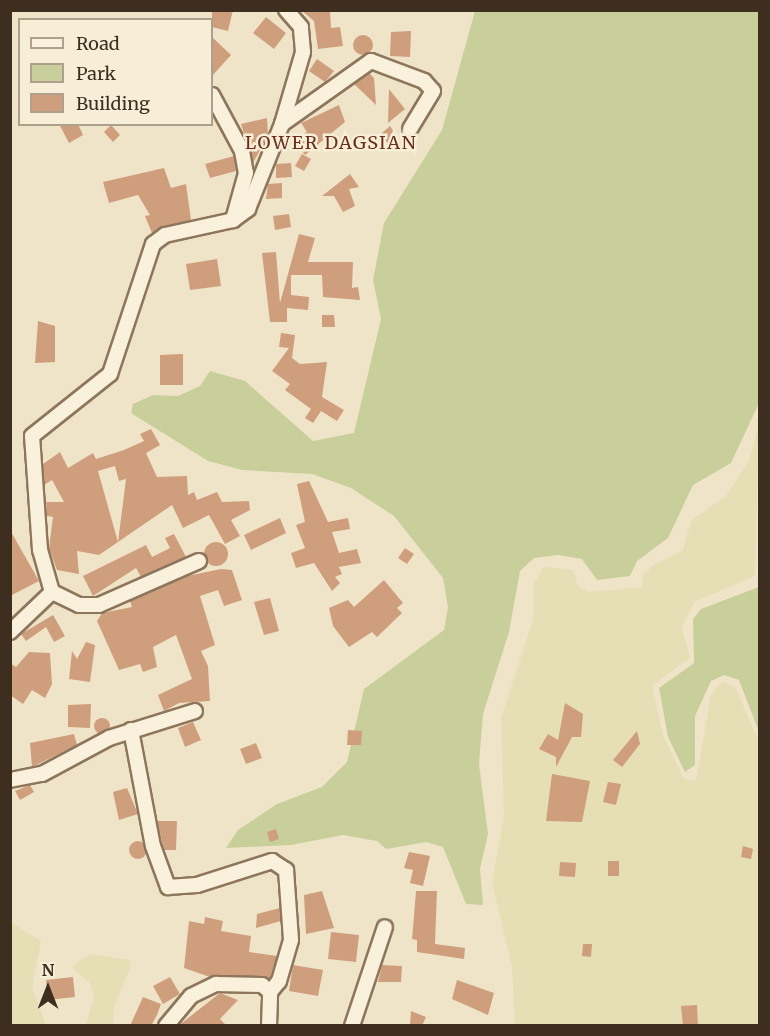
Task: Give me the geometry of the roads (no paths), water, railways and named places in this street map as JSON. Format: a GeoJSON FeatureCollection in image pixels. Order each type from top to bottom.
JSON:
{"type":"FeatureCollection","features":[{"type":"Feature","properties":{"kind":"street"},"geometry":{"type":"LineString","coordinates":[[199,561],[99,605],[79,605],[52,592],[40,550],[32,436],[110,374],[153,244],[165,235],[233,220],[248,209],[282,124],[304,43],[301,27],[286,10]]}},
{"type":"Feature","properties":{"kind":"street"},"geometry":{"type":"LineString","coordinates":[[282,124],[371,61],[424,81],[433,91],[410,129]]}},
{"type":"Feature","properties":{"kind":"street"},"geometry":{"type":"LineString","coordinates":[[213,97],[242,151],[246,173],[233,220]]}},
{"type":"Feature","properties":{"kind":"street"},"geometry":{"type":"LineString","coordinates":[[10,632],[52,592]]}},
{"type":"Feature","properties":{"kind":"street"},"geometry":{"type":"LineString","coordinates":[[10,780],[63,766],[131,730],[195,711]]}},
{"type":"Feature","properties":{"kind":"street"},"geometry":{"type":"LineString","coordinates":[[131,730],[153,846],[168,887],[197,885],[272,861],[286,870],[291,940],[279,981],[270,992],[269,1026]]}},
{"type":"Feature","properties":{"kind":"street"},"geometry":{"type":"LineString","coordinates":[[352,1026],[385,927]]}},
{"type":"Feature","properties":{"kind":"street"},"geometry":{"type":"LineString","coordinates":[[166,1026],[191,996],[216,984],[262,985],[270,992]]}},
{"type":"Feature","properties":{"kind":"district","name":"LOWER DAGSIAN"},"geometry":{"type":"Point","coordinates":[331,143]}}]}
